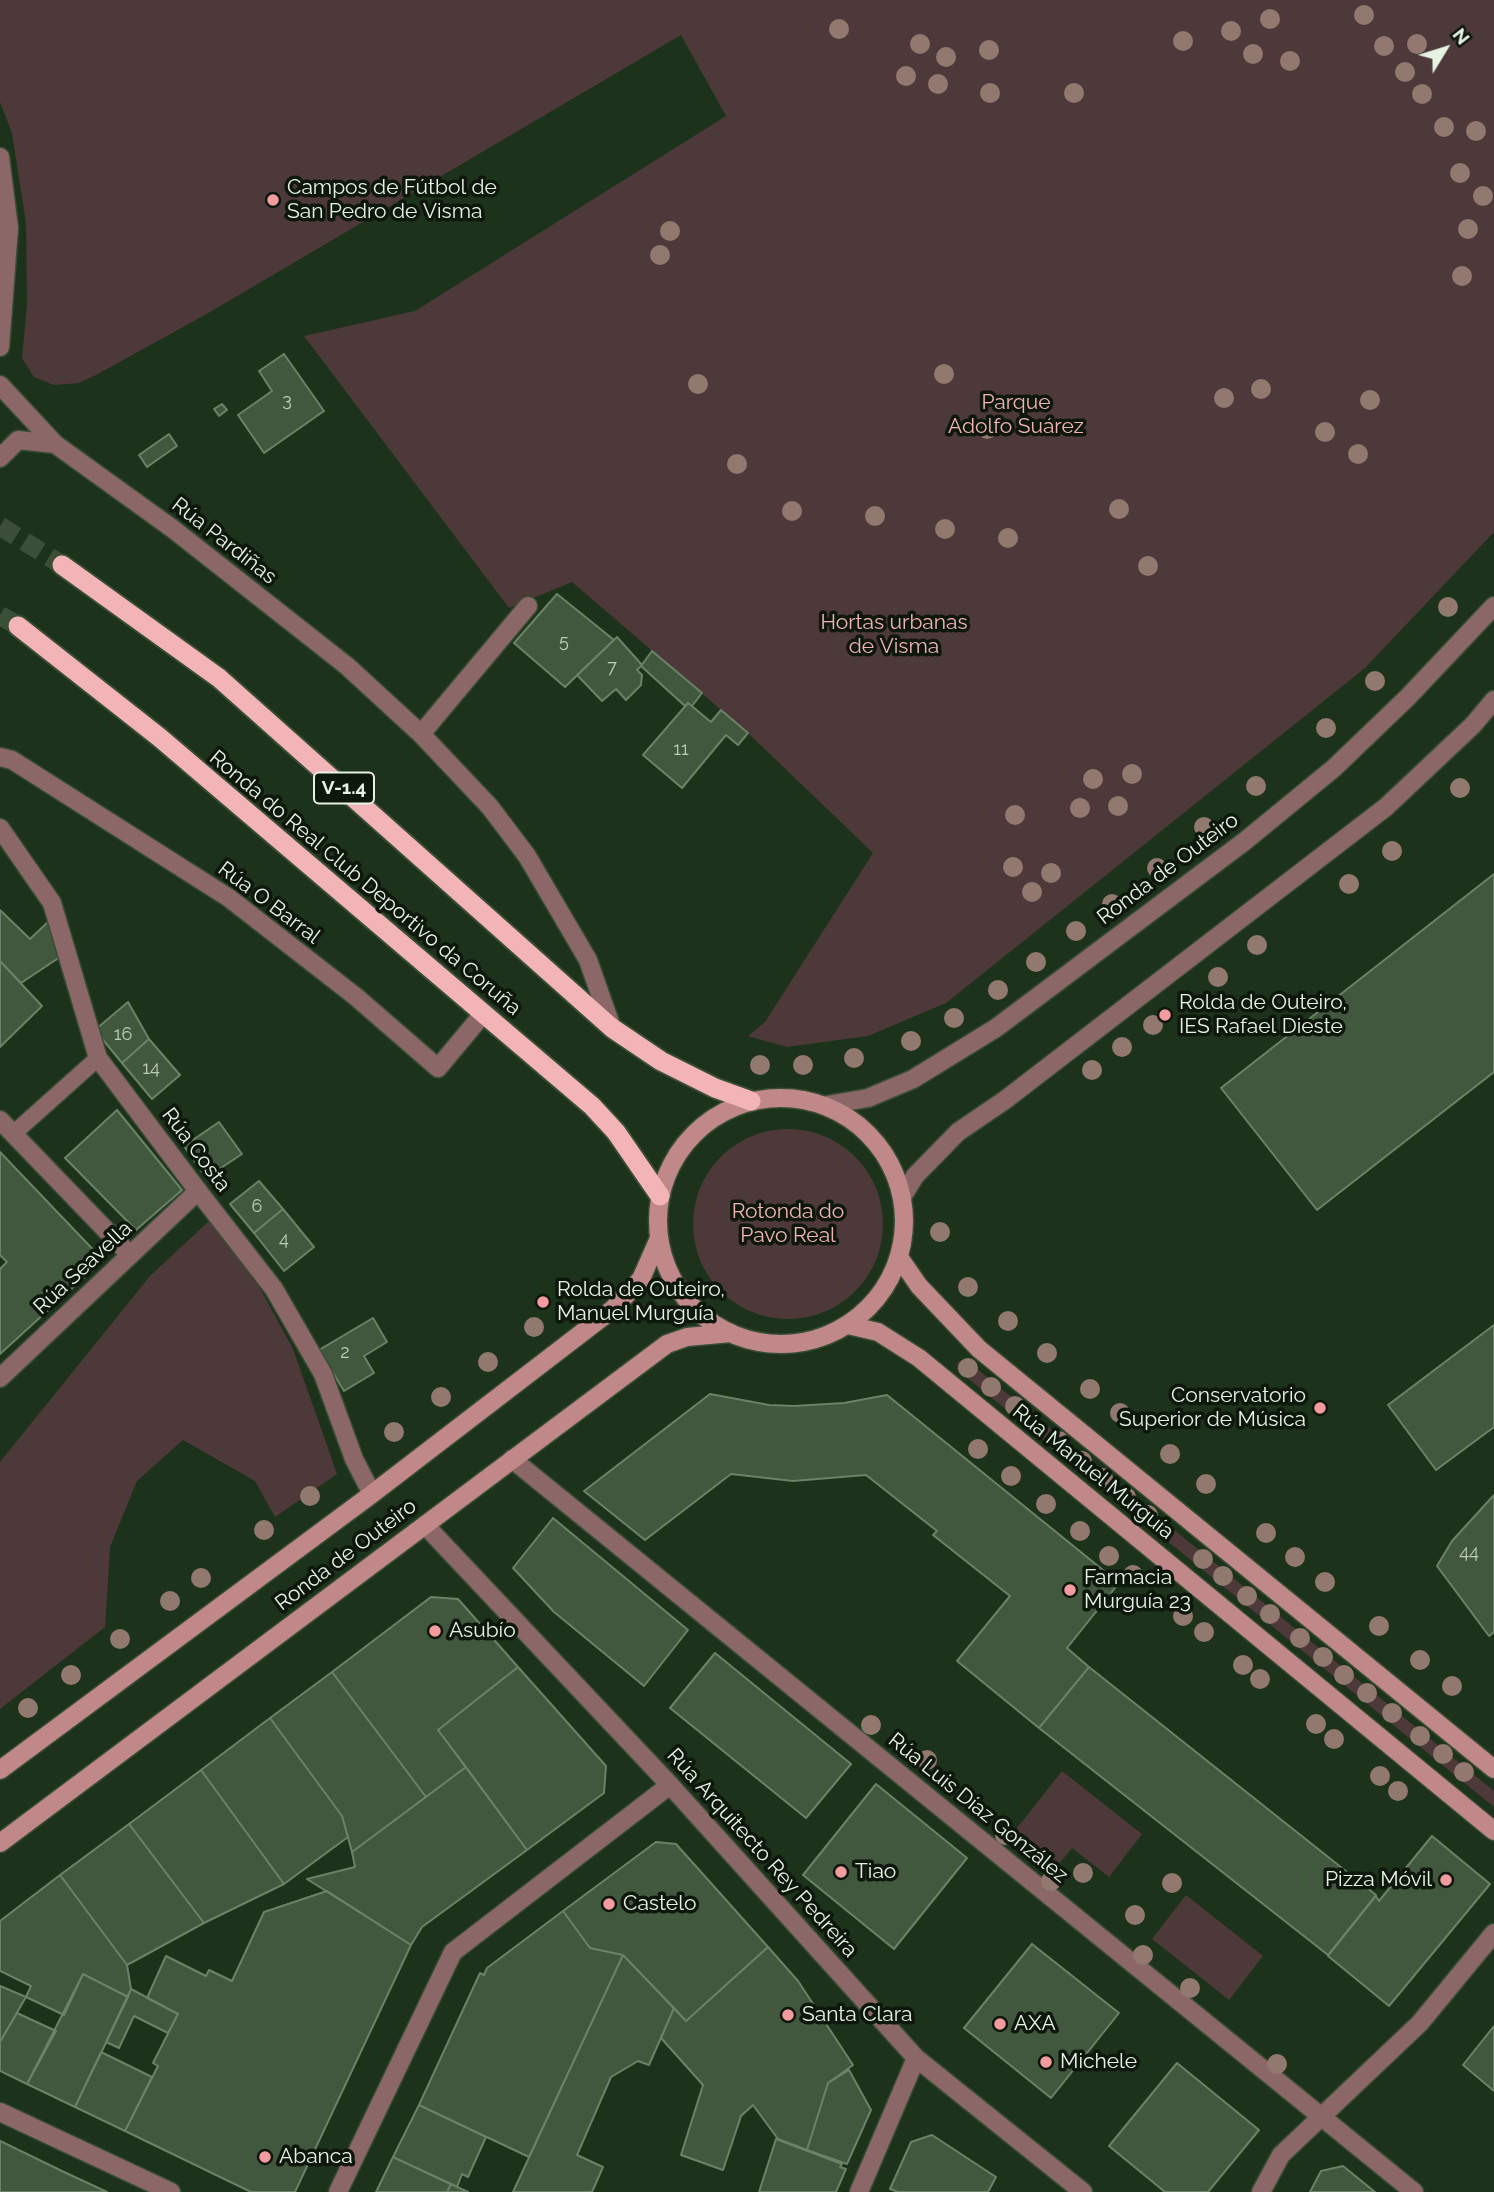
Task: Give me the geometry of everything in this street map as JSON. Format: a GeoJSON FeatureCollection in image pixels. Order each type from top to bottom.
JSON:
{"type":"FeatureCollection","features":[{"type":"Feature","properties":{"kind":"highway","name":"V-1.4"},"geometry":{"type":"LineString","coordinates":[[62,565],[219,678],[612,1028],[661,1061],[715,1088],[751,1101]]}},
{"type":"Feature","properties":{"kind":"highway","name":"Ronda do Real Club Deportivo da Coruña"},"geometry":{"type":"LineString","coordinates":[[18,626],[169,746],[592,1106],[616,1132],[660,1196]]}},
{"type":"Feature","properties":{"kind":"main road","name":"Ronda de Outeiro"},"geometry":{"type":"LineString","coordinates":[[0,1843],[667,1344],[687,1337],[731,1333],[770,1343],[790,1344],[820,1338],[848,1325],[879,1296],[899,1257],[903,1237],[902,1197],[893,1168],[876,1142],[853,1121],[827,1105],[776,1097],[751,1101],[724,1110],[701,1126],[682,1146],[668,1169],[660,1196],[659,1238],[664,1262],[690,1305],[731,1333]]}},
{"type":"Feature","properties":{"kind":"main road","name":"Ronda de Outeiro"},"geometry":{"type":"LineString","coordinates":[[0,1770],[372,1494],[626,1298],[641,1279],[659,1238]]}},
{"type":"Feature","properties":{"kind":"main road","name":"Rúa Manuel Murguía"},"geometry":{"type":"LineString","coordinates":[[899,1257],[919,1286],[979,1349],[1494,1769]]}},
{"type":"Feature","properties":{"kind":"main road","name":"Rúa Manuel Murguía"},"geometry":{"type":"LineString","coordinates":[[848,1325],[877,1332],[919,1358],[1494,1831]]}},
{"type":"Feature","properties":{"kind":"street"},"geometry":{"type":"LineString","coordinates":[[0,157],[9,228],[0,347]]}},
{"type":"Feature","properties":{"kind":"street","name":"Rúa Pardiñas"},"geometry":{"type":"LineString","coordinates":[[0,385],[55,444],[173,529],[347,666],[421,734],[490,807],[527,856],[588,960],[612,1028]]}},
{"type":"Feature","properties":{"kind":"street"},"geometry":{"type":"LineString","coordinates":[[0,458],[18,440],[55,444]]}},
{"type":"Feature","properties":{"kind":"street"},"geometry":{"type":"LineString","coordinates":[[421,734],[528,606]]}},
{"type":"Feature","properties":{"kind":"street","name":"Ronda de Outeiro"},"geometry":{"type":"LineString","coordinates":[[827,1105],[868,1098],[913,1079],[996,1028],[1245,841],[1335,768],[1408,697],[1494,606]]}},
{"type":"Feature","properties":{"kind":"street"},"geometry":{"type":"LineString","coordinates":[[902,1197],[915,1176],[958,1132],[1005,1100],[1386,807],[1473,724],[1494,700]]}},
{"type":"Feature","properties":{"kind":"street","name":"Rúa O Barral"},"geometry":{"type":"LineString","coordinates":[[0,757],[12,760],[229,898],[355,996],[438,1068],[483,1014]]}},
{"type":"Feature","properties":{"kind":"street","name":"Rúa Costa"},"geometry":{"type":"LineString","coordinates":[[0,828],[52,903],[98,1058],[274,1289],[323,1374],[354,1459],[372,1494]]}},
{"type":"Feature","properties":{"kind":"street"},"geometry":{"type":"LineString","coordinates":[[0,1120],[130,1255]]}},
{"type":"Feature","properties":{"kind":"street","name":"Rúa Seavella"},"geometry":{"type":"LineString","coordinates":[[0,1378],[198,1191]]}},
{"type":"Feature","properties":{"kind":"street","name":"Rúa Luis Díaz González"},"geometry":{"type":"LineString","coordinates":[[512,1459],[1414,2192]]}},
{"type":"Feature","properties":{"kind":"street","name":"Rúa Arquitecto Rey Pedreira"},"geometry":{"type":"LineString","coordinates":[[425,1525],[670,1785],[916,2058],[1083,2192]]}},
{"type":"Feature","properties":{"kind":"street"},"geometry":{"type":"LineString","coordinates":[[338,2192],[453,1952],[670,1785]]}},
{"type":"Feature","properties":{"kind":"street"},"geometry":{"type":"LineString","coordinates":[[1261,2192],[1281,2155],[1420,2023],[1494,1933]]}},
{"type":"Feature","properties":{"kind":"street"},"geometry":{"type":"LineString","coordinates":[[859,2192],[916,2058]]}},
{"type":"Feature","properties":{"kind":"street"},"geometry":{"type":"LineString","coordinates":[[0,2112],[171,2192]]}},
{"type":"Feature","properties":{"kind":"lane"},"geometry":{"type":"LineString","coordinates":[[13,1134],[98,1058]]}},
{"type":"Feature","properties":{"kind":"green space","name":"Parque Adolfo Suárez"},"geometry":{"type":"Polygon","coordinates":[[[0,0],[1494,0],[1494,532],[1365,668],[946,1003],[868,1036],[787,1047],[748,1036],[765,1022],[873,853],[748,733],[572,582],[509,608],[304,336],[415,311],[726,116],[681,35],[210,312],[79,383],[54,385],[34,377],[22,358],[27,305],[26,223],[12,133],[0,102],[0,0]]]}},
{"type":"Feature","properties":{"kind":"green space","name":"Rotonda do Pavo Real"},"geometry":{"type":"Polygon","coordinates":[[[788,1129],[824,1136],[855,1157],[876,1188],[883,1224],[876,1260],[855,1291],[824,1312],[788,1319],[752,1312],[721,1291],[700,1260],[693,1224],[700,1188],[721,1157],[752,1136],[788,1129]]]}},
{"type":"Feature","properties":{"kind":"green space"},"geometry":{"type":"Polygon","coordinates":[[[209,1221],[250,1270],[293,1349],[337,1474],[275,1517],[255,1481],[183,1440],[137,1481],[110,1547],[105,1627],[0,1709],[0,1462],[150,1276],[209,1221]]]}},
{"type":"Feature","properties":{"kind":"green space"},"geometry":{"type":"Polygon","coordinates":[[[965,1359],[1494,1791],[1494,1807],[960,1372],[957,1369],[958,1362],[965,1359]]]}},
{"type":"Feature","properties":{"kind":"green space"},"geometry":{"type":"Polygon","coordinates":[[[1062,1771],[1142,1834],[1109,1877],[1072,1848],[1049,1876],[1006,1842],[1062,1771]]]}},
{"type":"Feature","properties":{"kind":"green space"},"geometry":{"type":"Polygon","coordinates":[[[1186,1895],[1263,1956],[1229,2000],[1152,1939],[1186,1895]]]}},
{"type":"Feature","properties":{"kind":"building"},"geometry":{"type":"Polygon","coordinates":[[[284,354],[324,411],[264,453],[238,415],[272,391],[259,371],[284,354]]]}},
{"type":"Feature","properties":{"kind":"building"},"geometry":{"type":"Polygon","coordinates":[[[222,404],[227,410],[219,416],[214,409],[222,404]]]}},
{"type":"Feature","properties":{"kind":"building"},"geometry":{"type":"Polygon","coordinates":[[[169,434],[177,446],[147,467],[139,455],[169,434]]]}},
{"type":"Feature","properties":{"kind":"building"},"geometry":{"type":"Polygon","coordinates":[[[557,594],[614,640],[565,687],[514,643],[557,594]]]}},
{"type":"Feature","properties":{"kind":"building"},"geometry":{"type":"Polygon","coordinates":[[[617,637],[642,665],[637,670],[642,675],[641,685],[626,700],[616,689],[602,701],[577,675],[617,637]]]}},
{"type":"Feature","properties":{"kind":"building"},"geometry":{"type":"Polygon","coordinates":[[[652,651],[702,693],[692,706],[688,703],[685,706],[641,666],[652,651]]]}},
{"type":"Feature","properties":{"kind":"building"},"geometry":{"type":"Polygon","coordinates":[[[688,703],[711,722],[721,710],[748,733],[738,745],[726,735],[682,788],[643,755],[688,703]]]}},
{"type":"Feature","properties":{"kind":"building"},"geometry":{"type":"Polygon","coordinates":[[[1494,874],[1494,1072],[1317,1210],[1221,1088],[1494,874]]]}},
{"type":"Feature","properties":{"kind":"building"},"geometry":{"type":"Polygon","coordinates":[[[0,910],[30,939],[49,921],[60,957],[21,983],[0,961],[0,910]]]}},
{"type":"Feature","properties":{"kind":"building"},"geometry":{"type":"Polygon","coordinates":[[[0,961],[42,1006],[0,1047],[0,961]]]}},
{"type":"Feature","properties":{"kind":"building"},"geometry":{"type":"Polygon","coordinates":[[[128,1002],[149,1039],[122,1063],[95,1030],[128,1002]]]}},
{"type":"Feature","properties":{"kind":"building"},"geometry":{"type":"Polygon","coordinates":[[[149,1039],[180,1075],[152,1099],[122,1063],[149,1039]]]}},
{"type":"Feature","properties":{"kind":"building"},"geometry":{"type":"Polygon","coordinates":[[[117,1110],[182,1190],[136,1230],[65,1158],[117,1110]]]}},
{"type":"Feature","properties":{"kind":"building"},"geometry":{"type":"Polygon","coordinates":[[[219,1122],[242,1154],[206,1178],[184,1146],[219,1122]]]}},
{"type":"Feature","properties":{"kind":"building"},"geometry":{"type":"Polygon","coordinates":[[[0,1152],[103,1260],[0,1354],[0,1269],[7,1262],[0,1255],[0,1152]]]}},
{"type":"Feature","properties":{"kind":"building"},"geometry":{"type":"Polygon","coordinates":[[[259,1181],[283,1209],[254,1233],[230,1204],[259,1181]]]}},
{"type":"Feature","properties":{"kind":"building"},"geometry":{"type":"Polygon","coordinates":[[[283,1209],[314,1247],[284,1271],[254,1233],[283,1209]]]}},
{"type":"Feature","properties":{"kind":"building"},"geometry":{"type":"Polygon","coordinates":[[[373,1318],[387,1342],[364,1356],[374,1373],[344,1391],[319,1350],[373,1318]]]}},
{"type":"Feature","properties":{"kind":"building"},"geometry":{"type":"Polygon","coordinates":[[[1494,1325],[1494,1427],[1436,1470],[1388,1405],[1494,1325]]]}},
{"type":"Feature","properties":{"kind":"building"},"geometry":{"type":"Polygon","coordinates":[[[710,1394],[769,1405],[794,1406],[844,1403],[887,1395],[1119,1583],[1067,1648],[1089,1667],[1039,1728],[957,1661],[1010,1596],[933,1535],[937,1531],[866,1475],[793,1481],[731,1474],[645,1540],[584,1491],[710,1394]]]}},
{"type":"Feature","properties":{"kind":"building"},"geometry":{"type":"Polygon","coordinates":[[[1494,1495],[1494,1632],[1489,1636],[1437,1566],[1452,1541],[1494,1495]]]}},
{"type":"Feature","properties":{"kind":"building"},"geometry":{"type":"Polygon","coordinates":[[[553,1518],[688,1630],[644,1686],[554,1612],[513,1568],[553,1518]]]}},
{"type":"Feature","properties":{"kind":"building"},"geometry":{"type":"Polygon","coordinates":[[[431,1597],[458,1599],[518,1667],[438,1730],[466,1767],[426,1797],[332,1672],[431,1597]]]}},
{"type":"Feature","properties":{"kind":"building"},"geometry":{"type":"Polygon","coordinates":[[[715,1653],[851,1764],[806,1818],[670,1708],[715,1653]]]}},
{"type":"Feature","properties":{"kind":"building"},"geometry":{"type":"Polygon","coordinates":[[[518,1667],[606,1766],[604,1793],[527,1850],[438,1730],[518,1667]]]}},
{"type":"Feature","properties":{"kind":"building"},"geometry":{"type":"Polygon","coordinates":[[[1089,1667],[1376,1895],[1328,1955],[1039,1728],[1089,1667]]]}},
{"type":"Feature","properties":{"kind":"building"},"geometry":{"type":"Polygon","coordinates":[[[332,1672],[426,1797],[352,1852],[342,1816],[270,1718],[332,1672]]]}},
{"type":"Feature","properties":{"kind":"building"},"geometry":{"type":"Polygon","coordinates":[[[270,1718],[342,1816],[348,1837],[284,1884],[201,1770],[270,1718]]]}},
{"type":"Feature","properties":{"kind":"building"},"geometry":{"type":"Polygon","coordinates":[[[466,1767],[527,1850],[422,1927],[411,1945],[307,1879],[355,1867],[352,1852],[466,1767]]]}},
{"type":"Feature","properties":{"kind":"building"},"geometry":{"type":"Polygon","coordinates":[[[201,1770],[284,1884],[204,1923],[129,1824],[201,1770]]]}},
{"type":"Feature","properties":{"kind":"building"},"geometry":{"type":"Polygon","coordinates":[[[876,1784],[967,1858],[894,1949],[803,1875],[876,1784]]]}},
{"type":"Feature","properties":{"kind":"building"},"geometry":{"type":"Polygon","coordinates":[[[129,1824],[204,1923],[127,1965],[60,1875],[129,1824]]]}},
{"type":"Feature","properties":{"kind":"building"},"geometry":{"type":"Polygon","coordinates":[[[1432,1836],[1490,1884],[1389,2006],[1328,1956],[1376,1896],[1379,1901],[1432,1836]]]}},
{"type":"Feature","properties":{"kind":"building"},"geometry":{"type":"Polygon","coordinates":[[[656,1842],[676,1844],[768,1947],[686,2021],[623,1955],[590,1948],[563,1911],[656,1842]]]}},
{"type":"Feature","properties":{"kind":"building"},"geometry":{"type":"Polygon","coordinates":[[[60,1875],[127,1965],[131,1989],[128,1997],[83,1974],[64,2015],[26,1997],[31,1986],[0,1971],[0,1921],[60,1875]]]}},
{"type":"Feature","properties":{"kind":"building"},"geometry":{"type":"Polygon","coordinates":[[[327,1891],[411,1945],[295,2192],[251,2192],[125,2131],[158,2066],[153,2063],[178,2014],[147,1998],[166,1956],[206,1976],[209,1970],[232,1981],[264,1912],[327,1891]]]}},
{"type":"Feature","properties":{"kind":"building"},"geometry":{"type":"Polygon","coordinates":[[[563,1911],[590,1948],[623,1955],[529,2157],[419,2105],[480,1973],[484,1975],[487,1968],[563,1911]]]}},
{"type":"Feature","properties":{"kind":"building"},"geometry":{"type":"Polygon","coordinates":[[[1032,1944],[1119,2013],[1051,2098],[964,2028],[1032,1944]]]}},
{"type":"Feature","properties":{"kind":"building"},"geometry":{"type":"Polygon","coordinates":[[[768,1947],[798,1981],[853,2065],[828,2083],[807,2150],[778,2139],[753,2105],[741,2116],[723,2170],[681,2155],[703,2085],[661,2038],[674,2008],[686,2021],[768,1947]]]}},
{"type":"Feature","properties":{"kind":"building"},"geometry":{"type":"Polygon","coordinates":[[[623,1955],[674,2008],[649,2065],[638,2061],[611,2077],[577,2155],[603,2167],[592,2192],[513,2192],[623,1955]]]}},
{"type":"Feature","properties":{"kind":"building"},"geometry":{"type":"Polygon","coordinates":[[[83,1974],[128,1997],[75,2107],[27,2084],[83,1974]]]}},
{"type":"Feature","properties":{"kind":"building"},"geometry":{"type":"Polygon","coordinates":[[[0,1986],[26,1997],[0,2042],[0,1986]]]}},
{"type":"Feature","properties":{"kind":"building"},"geometry":{"type":"Polygon","coordinates":[[[131,1989],[178,2014],[168,2033],[134,2016],[119,2048],[106,2042],[131,1989]]]}},
{"type":"Feature","properties":{"kind":"building"},"geometry":{"type":"Polygon","coordinates":[[[17,2013],[56,2031],[27,2084],[0,2071],[0,2042],[17,2013]]]}},
{"type":"Feature","properties":{"kind":"building"},"geometry":{"type":"Polygon","coordinates":[[[1494,2026],[1494,2091],[1463,2065],[1494,2026]]]}},
{"type":"Feature","properties":{"kind":"building"},"geometry":{"type":"Polygon","coordinates":[[[101,2052],[152,2077],[125,2131],[75,2107],[101,2052]]]}},
{"type":"Feature","properties":{"kind":"building"},"geometry":{"type":"Polygon","coordinates":[[[1177,2063],[1259,2130],[1208,2192],[1165,2192],[1109,2146],[1177,2063]]]}},
{"type":"Feature","properties":{"kind":"building"},"geometry":{"type":"Polygon","coordinates":[[[849,2070],[871,2110],[847,2164],[807,2150],[828,2083],[849,2070]]]}},
{"type":"Feature","properties":{"kind":"building"},"geometry":{"type":"Polygon","coordinates":[[[419,2105],[486,2137],[468,2177],[462,2174],[457,2187],[393,2157],[419,2105]]]}},
{"type":"Feature","properties":{"kind":"building"},"geometry":{"type":"Polygon","coordinates":[[[932,2135],[996,2177],[988,2192],[898,2192],[890,2189],[911,2142],[932,2135]]]}},
{"type":"Feature","properties":{"kind":"building"},"geometry":{"type":"Polygon","coordinates":[[[776,2139],[842,2164],[840,2167],[846,2169],[836,2192],[759,2192],[776,2139]]]}},
{"type":"Feature","properties":{"kind":"building"},"geometry":{"type":"Polygon","coordinates":[[[0,2141],[64,2172],[107,2192],[0,2192],[0,2141]]]}},
{"type":"Feature","properties":{"kind":"building"},"geometry":{"type":"Polygon","coordinates":[[[393,2157],[451,2184],[447,2192],[376,2192],[393,2157]]]}},
{"type":"Feature","properties":{"kind":"building"},"geometry":{"type":"Polygon","coordinates":[[[1343,2166],[1375,2192],[1310,2192],[1321,2171],[1343,2166]]]}},
{"type":"Feature","properties":{"kind":"building"},"geometry":{"type":"Polygon","coordinates":[[[451,2184],[457,2187],[468,2192],[447,2192],[451,2184]]]}},
{"type":"Feature","properties":{"kind":"tunnel"},"geometry":{"type":"LineString","coordinates":[[0,526],[62,565]]}},
{"type":"Feature","properties":{"kind":"tunnel"},"geometry":{"type":"LineString","coordinates":[[0,615],[18,626]]}},
{"type":"Feature","properties":{"kind":"place","name":"Campos de Fútbol de San Pedro de Visma"},"geometry":{"type":"Point","coordinates":[273,200]}},
{"type":"Feature","properties":{"kind":"place","name":"Rolda de Outeiro, IES Rafael Dieste"},"geometry":{"type":"Point","coordinates":[1165,1015]}},
{"type":"Feature","properties":{"kind":"place","name":"Rolda de Outeiro, Manuel Murguía"},"geometry":{"type":"Point","coordinates":[543,1302]}},
{"type":"Feature","properties":{"kind":"place","name":"Conservatorio Superior de Música"},"geometry":{"type":"Point","coordinates":[1320,1408]}},
{"type":"Feature","properties":{"kind":"place","name":"Farmacia Murguía 23"},"geometry":{"type":"Point","coordinates":[1070,1590]}},
{"type":"Feature","properties":{"kind":"place","name":"Asubío"},"geometry":{"type":"Point","coordinates":[435,1631]}},
{"type":"Feature","properties":{"kind":"place","name":"Tiao"},"geometry":{"type":"Point","coordinates":[841,1872]}},
{"type":"Feature","properties":{"kind":"place","name":"Pizza Móvil"},"geometry":{"type":"Point","coordinates":[1446,1880]}},
{"type":"Feature","properties":{"kind":"place","name":"Castelo"},"geometry":{"type":"Point","coordinates":[609,1904]}},
{"type":"Feature","properties":{"kind":"place","name":"Santa Clara"},"geometry":{"type":"Point","coordinates":[788,2015]}},
{"type":"Feature","properties":{"kind":"place","name":"AXA"},"geometry":{"type":"Point","coordinates":[1000,2024]}},
{"type":"Feature","properties":{"kind":"place","name":"Michele"},"geometry":{"type":"Point","coordinates":[1046,2062]}},
{"type":"Feature","properties":{"kind":"place","name":"Abanca"},"geometry":{"type":"Point","coordinates":[265,2157]}},
{"type":"Feature","properties":{"kind":"park label","name":"Hortas urbanas de Visma"},"geometry":{"type":"Point","coordinates":[894,635]}}]}
